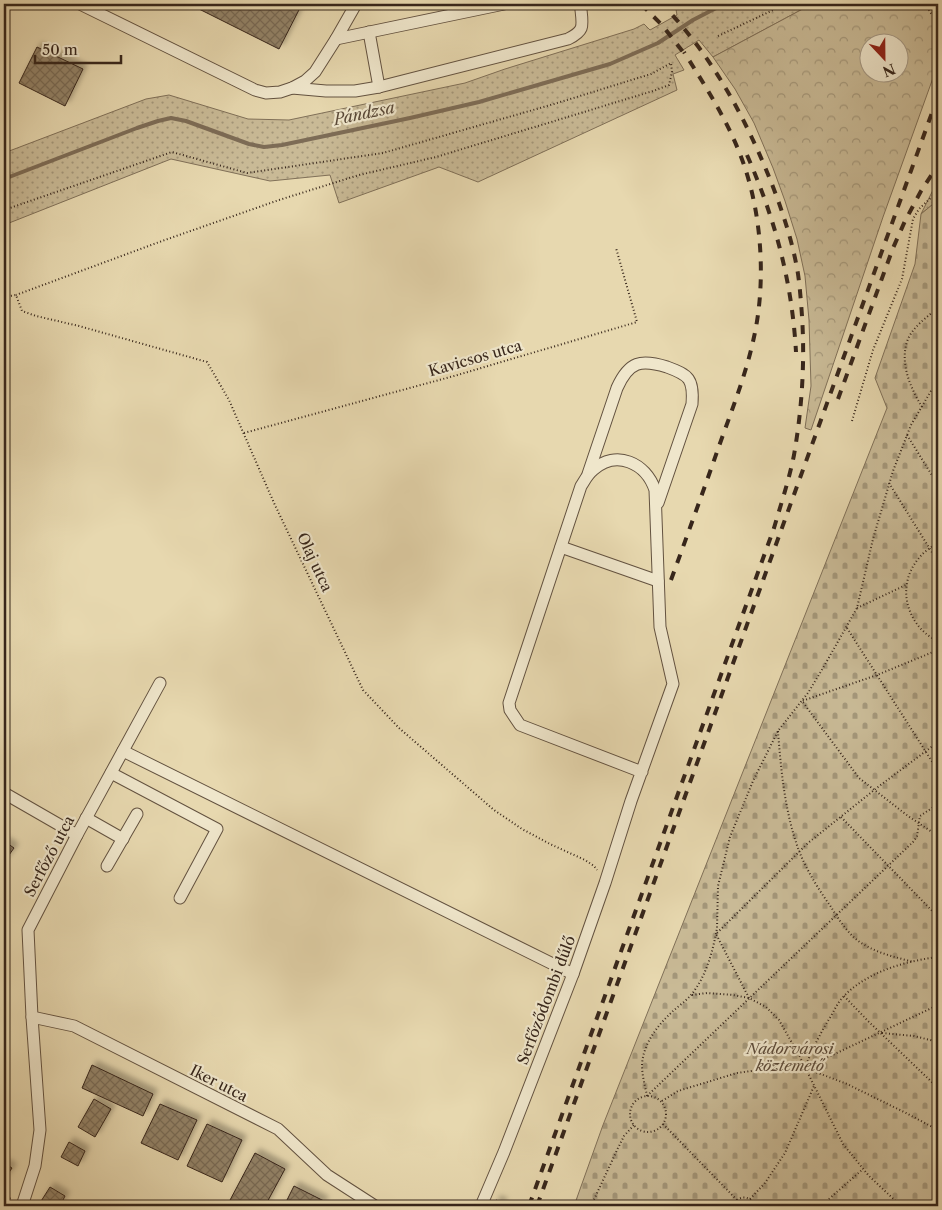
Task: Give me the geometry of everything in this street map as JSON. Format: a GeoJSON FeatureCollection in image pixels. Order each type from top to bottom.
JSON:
{"type":"FeatureCollection","features":[{"type":"Feature","properties":{"kind":"street"},"geometry":{"type":"LineString","coordinates":[[80,4],[255,90],[266,93],[280,92],[292,88],[305,81],[315,72],[356,4]]}},
{"type":"Feature","properties":{"kind":"street"},"geometry":{"type":"LineString","coordinates":[[336,39],[504,4]]}},
{"type":"Feature","properties":{"kind":"street"},"geometry":{"type":"LineString","coordinates":[[292,88],[355,91],[379,87],[568,39],[578,34],[582,29],[581,10]]}},
{"type":"Feature","properties":{"kind":"street"},"geometry":{"type":"LineString","coordinates":[[369,32],[379,87]]}},
{"type":"Feature","properties":{"kind":"street"},"geometry":{"type":"LineString","coordinates":[[642,772],[520,725],[510,710],[509,703],[581,486],[587,475],[617,388],[627,371],[640,363],[647,362],[681,372],[691,383],[692,395],[692,404],[656,512]]}},
{"type":"Feature","properties":{"kind":"street","name":"Serfőződombi dűlő"},"geometry":{"type":"LineString","coordinates":[[481,1206],[573,974],[672,684],[660,627],[655,490],[652,481],[646,473],[630,461],[611,461],[601,464],[587,475]]}},
{"type":"Feature","properties":{"kind":"street"},"geometry":{"type":"LineString","coordinates":[[561,547],[658,581]]}},
{"type":"Feature","properties":{"kind":"street","name":"Serfőző utca"},"geometry":{"type":"LineString","coordinates":[[22,1206],[35,1166],[40,1130],[28,930],[86,818],[160,683]]}},
{"type":"Feature","properties":{"kind":"street"},"geometry":{"type":"LineString","coordinates":[[123,751],[573,974]]}},
{"type":"Feature","properties":{"kind":"street"},"geometry":{"type":"LineString","coordinates":[[111,773],[217,829],[180,898]]}},
{"type":"Feature","properties":{"kind":"street"},"geometry":{"type":"LineString","coordinates":[[4,793],[77,835]]}},
{"type":"Feature","properties":{"kind":"street"},"geometry":{"type":"LineString","coordinates":[[107,866],[136,814]]}},
{"type":"Feature","properties":{"kind":"street"},"geometry":{"type":"LineString","coordinates":[[86,818],[123,838]]}},
{"type":"Feature","properties":{"kind":"street","name":"Iker utca"},"geometry":{"type":"LineString","coordinates":[[32,1018],[74,1026],[278,1129],[327,1175],[374,1206]]}},
{"type":"Feature","properties":{"kind":"path"},"geometry":{"type":"LineString","coordinates":[[718,36],[786,4]]}},
{"type":"Feature","properties":{"kind":"path"},"geometry":{"type":"LineString","coordinates":[[925,4],[938,24]]}},
{"type":"Feature","properties":{"kind":"path"},"geometry":{"type":"LineString","coordinates":[[4,210],[172,152],[247,173],[384,153],[651,74],[671,63],[672,72],[669,85],[653,91],[436,157],[359,175],[279,200],[16,295],[4,297]]}},
{"type":"Feature","properties":{"kind":"path"},"geometry":{"type":"LineString","coordinates":[[852,421],[873,350],[902,279],[913,219],[919,209],[938,191]]}},
{"type":"Feature","properties":{"kind":"path","name":"Kavicsos utca"},"geometry":{"type":"LineString","coordinates":[[244,434],[454,376],[637,322],[616,248]]}},
{"type":"Feature","properties":{"kind":"path","name":"Olaj utca"},"geometry":{"type":"LineString","coordinates":[[16,295],[22,311],[36,316],[97,330],[207,362],[229,400],[274,503],[363,690],[399,728],[494,810],[522,829],[585,860],[594,866],[605,883]]}},
{"type":"Feature","properties":{"kind":"path"},"geometry":{"type":"LineString","coordinates":[[922,407],[914,394],[907,374],[904,356],[908,339],[927,316],[938,308]]}},
{"type":"Feature","properties":{"kind":"path"},"geometry":{"type":"LineString","coordinates":[[646,1096],[642,1067],[644,1050],[654,1031],[691,996],[702,978],[712,952],[718,928],[718,886],[730,837],[753,781],[778,731],[802,701],[824,668],[857,608],[873,539],[893,471],[911,425],[931,390],[938,386]]}},
{"type":"Feature","properties":{"kind":"path"},"geometry":{"type":"LineString","coordinates":[[907,435],[938,485]]}},
{"type":"Feature","properties":{"kind":"path"},"geometry":{"type":"LineString","coordinates":[[889,484],[938,562]]}},
{"type":"Feature","properties":{"kind":"path"},"geometry":{"type":"LineString","coordinates":[[938,543],[918,558],[910,570],[906,585],[907,601],[912,616],[921,630],[938,641]]}},
{"type":"Feature","properties":{"kind":"path"},"geometry":{"type":"LineString","coordinates":[[857,608],[906,585]]}},
{"type":"Feature","properties":{"kind":"path"},"geometry":{"type":"LineString","coordinates":[[847,628],[938,771]]}},
{"type":"Feature","properties":{"kind":"path"},"geometry":{"type":"LineString","coordinates":[[802,701],[877,675],[938,650]]}},
{"type":"Feature","properties":{"kind":"path"},"geometry":{"type":"LineString","coordinates":[[802,701],[859,778],[938,836]]}},
{"type":"Feature","properties":{"kind":"path"},"geometry":{"type":"LineString","coordinates":[[778,731],[780,757],[793,831],[810,873],[841,923],[861,943],[881,954],[913,962]]}},
{"type":"Feature","properties":{"kind":"path"},"geometry":{"type":"LineString","coordinates":[[716,934],[800,851],[874,790],[938,742]]}},
{"type":"Feature","properties":{"kind":"path"},"geometry":{"type":"LineString","coordinates":[[646,1096],[652,1096],[662,1101],[666,1115],[663,1124],[659,1128],[649,1132],[643,1131],[634,1125],[631,1120],[631,1109],[636,1100],[646,1096],[914,842],[917,836],[920,816],[938,804]]}},
{"type":"Feature","properties":{"kind":"path"},"geometry":{"type":"LineString","coordinates":[[841,817],[938,917]]}},
{"type":"Feature","properties":{"kind":"path"},"geometry":{"type":"LineString","coordinates":[[716,934],[750,998]]}},
{"type":"Feature","properties":{"kind":"path"},"geometry":{"type":"LineString","coordinates":[[805,1068],[814,1044],[839,1002],[853,987],[889,968],[938,957]]}},
{"type":"Feature","properties":{"kind":"path"},"geometry":{"type":"LineString","coordinates":[[691,996],[707,993],[733,995],[750,998],[766,1007],[779,1020],[800,1057],[843,1144],[869,1176],[901,1206]]}},
{"type":"Feature","properties":{"kind":"path"},"geometry":{"type":"LineString","coordinates":[[844,996],[938,1088]]}},
{"type":"Feature","properties":{"kind":"path"},"geometry":{"type":"LineString","coordinates":[[662,1101],[678,1091],[737,1072],[805,1068],[938,1005]]}},
{"type":"Feature","properties":{"kind":"path"},"geometry":{"type":"LineString","coordinates":[[880,1032],[914,1036],[938,1042]]}},
{"type":"Feature","properties":{"kind":"path"},"geometry":{"type":"LineString","coordinates":[[805,1068],[846,1084],[906,1112],[938,1130]]}},
{"type":"Feature","properties":{"kind":"path"},"geometry":{"type":"LineString","coordinates":[[750,1199],[765,1183],[785,1153],[814,1086]]}},
{"type":"Feature","properties":{"kind":"path"},"geometry":{"type":"LineString","coordinates":[[934,1128],[938,1121]]}},
{"type":"Feature","properties":{"kind":"path"},"geometry":{"type":"LineString","coordinates":[[663,1124],[736,1200]]}},
{"type":"Feature","properties":{"kind":"path"},"geometry":{"type":"LineString","coordinates":[[591,1206],[624,1136],[634,1125]]}},
{"type":"Feature","properties":{"kind":"path"},"geometry":{"type":"LineString","coordinates":[[821,1206],[863,1169]]}},
{"type":"Feature","properties":{"kind":"path"},"geometry":{"type":"LineString","coordinates":[[733,1206],[736,1200],[743,1197],[750,1199],[754,1206]]}},
{"type":"Feature","properties":{"kind":"green space"},"geometry":{"type":"Polygon","coordinates":[[[675,4],[812,4],[713,57],[699,40],[675,55],[684,70],[673,74],[677,90],[478,182],[439,167],[339,203],[330,175],[270,181],[171,159],[4,225],[4,153],[146,99],[169,95],[248,119],[289,120],[465,83],[634,29],[644,24],[650,30],[677,15],[675,4]]]}},
{"type":"Feature","properties":{"kind":"green space"},"geometry":{"type":"Polygon","coordinates":[[[812,4],[938,4],[938,64],[883,217],[811,430],[805,428],[811,386],[809,320],[805,276],[797,239],[773,168],[754,123],[735,89],[713,57],[812,4]]]}},
{"type":"Feature","properties":{"kind":"green space"},"geometry":{"type":"Polygon","coordinates":[[[938,180],[938,200],[921,214],[938,180]]]}},
{"type":"Feature","properties":{"kind":"green space","name":"Nádorvárosi köztemető"},"geometry":{"type":"Polygon","coordinates":[[[938,200],[938,1206],[574,1206],[603,1125],[887,408],[875,378],[915,264],[921,214],[938,200]]]}},
{"type":"Feature","properties":{"kind":"building"},"geometry":{"type":"Polygon","coordinates":[[[189,4],[302,4],[279,49],[189,4]]]}},
{"type":"Feature","properties":{"kind":"building"},"geometry":{"type":"Polygon","coordinates":[[[37,47],[83,69],[65,106],[19,83],[37,47]]]}},
{"type":"Feature","properties":{"kind":"building"},"geometry":{"type":"Polygon","coordinates":[[[4,841],[14,848],[4,862],[4,841]]]}},
{"type":"Feature","properties":{"kind":"building"},"geometry":{"type":"Polygon","coordinates":[[[92,1065],[153,1094],[143,1116],[82,1088],[92,1065]]]}},
{"type":"Feature","properties":{"kind":"building"},"geometry":{"type":"Polygon","coordinates":[[[94,1099],[111,1109],[95,1137],[78,1127],[94,1099]]]}},
{"type":"Feature","properties":{"kind":"building"},"geometry":{"type":"Polygon","coordinates":[[[160,1104],[197,1120],[178,1160],[141,1143],[160,1104]]]}},
{"type":"Feature","properties":{"kind":"building"},"geometry":{"type":"Polygon","coordinates":[[[207,1124],[242,1140],[222,1182],[187,1166],[207,1124]]]}},
{"type":"Feature","properties":{"kind":"building"},"geometry":{"type":"Polygon","coordinates":[[[69,1142],[85,1151],[78,1166],[61,1157],[69,1142]]]}},
{"type":"Feature","properties":{"kind":"building"},"geometry":{"type":"Polygon","coordinates":[[[255,1153],[285,1169],[265,1206],[237,1206],[229,1202],[255,1153]]]}},
{"type":"Feature","properties":{"kind":"building"},"geometry":{"type":"Polygon","coordinates":[[[4,1163],[12,1168],[4,1180],[4,1163]]]}},
{"type":"Feature","properties":{"kind":"building"},"geometry":{"type":"Polygon","coordinates":[[[294,1186],[324,1201],[321,1206],[284,1206],[294,1186]]]}},
{"type":"Feature","properties":{"kind":"building"},"geometry":{"type":"Polygon","coordinates":[[[50,1187],[65,1196],[60,1206],[38,1206],[50,1187]]]}},
{"type":"Feature","properties":{"kind":"building"},"geometry":{"type":"Polygon","coordinates":[[[496,1200],[503,1203],[501,1206],[494,1206],[496,1200]]]}},
{"type":"Feature","properties":{"kind":"waterway","name":"Pándzsa"},"geometry":{"type":"LineString","coordinates":[[4,179],[137,128],[171,118],[186,121],[249,144],[264,147],[282,145],[479,102],[610,64],[658,43],[693,20],[724,4]]}},
{"type":"Feature","properties":{"kind":"railway"},"geometry":{"type":"LineString","coordinates":[[641,4],[662,25],[687,57]]}},
{"type":"Feature","properties":{"kind":"railway"},"geometry":{"type":"LineString","coordinates":[[529,1206],[774,528],[792,464],[799,420],[803,368],[800,290],[795,257],[780,205],[752,138],[734,102],[713,67],[689,34],[662,4]]}},
{"type":"Feature","properties":{"kind":"railway"},"geometry":{"type":"LineString","coordinates":[[671,580],[747,365],[758,316],[761,273],[755,206],[744,165],[725,121],[684,52]]}},
{"type":"Feature","properties":{"kind":"railway"},"geometry":{"type":"LineString","coordinates":[[537,1206],[938,96]]}},
{"type":"Feature","properties":{"kind":"railway"},"geometry":{"type":"LineString","coordinates":[[747,155],[774,227],[786,275],[791,300],[796,352]]}},
{"type":"Feature","properties":{"kind":"railway"},"geometry":{"type":"LineString","coordinates":[[838,399],[893,248],[921,191],[938,165]]}}]}
